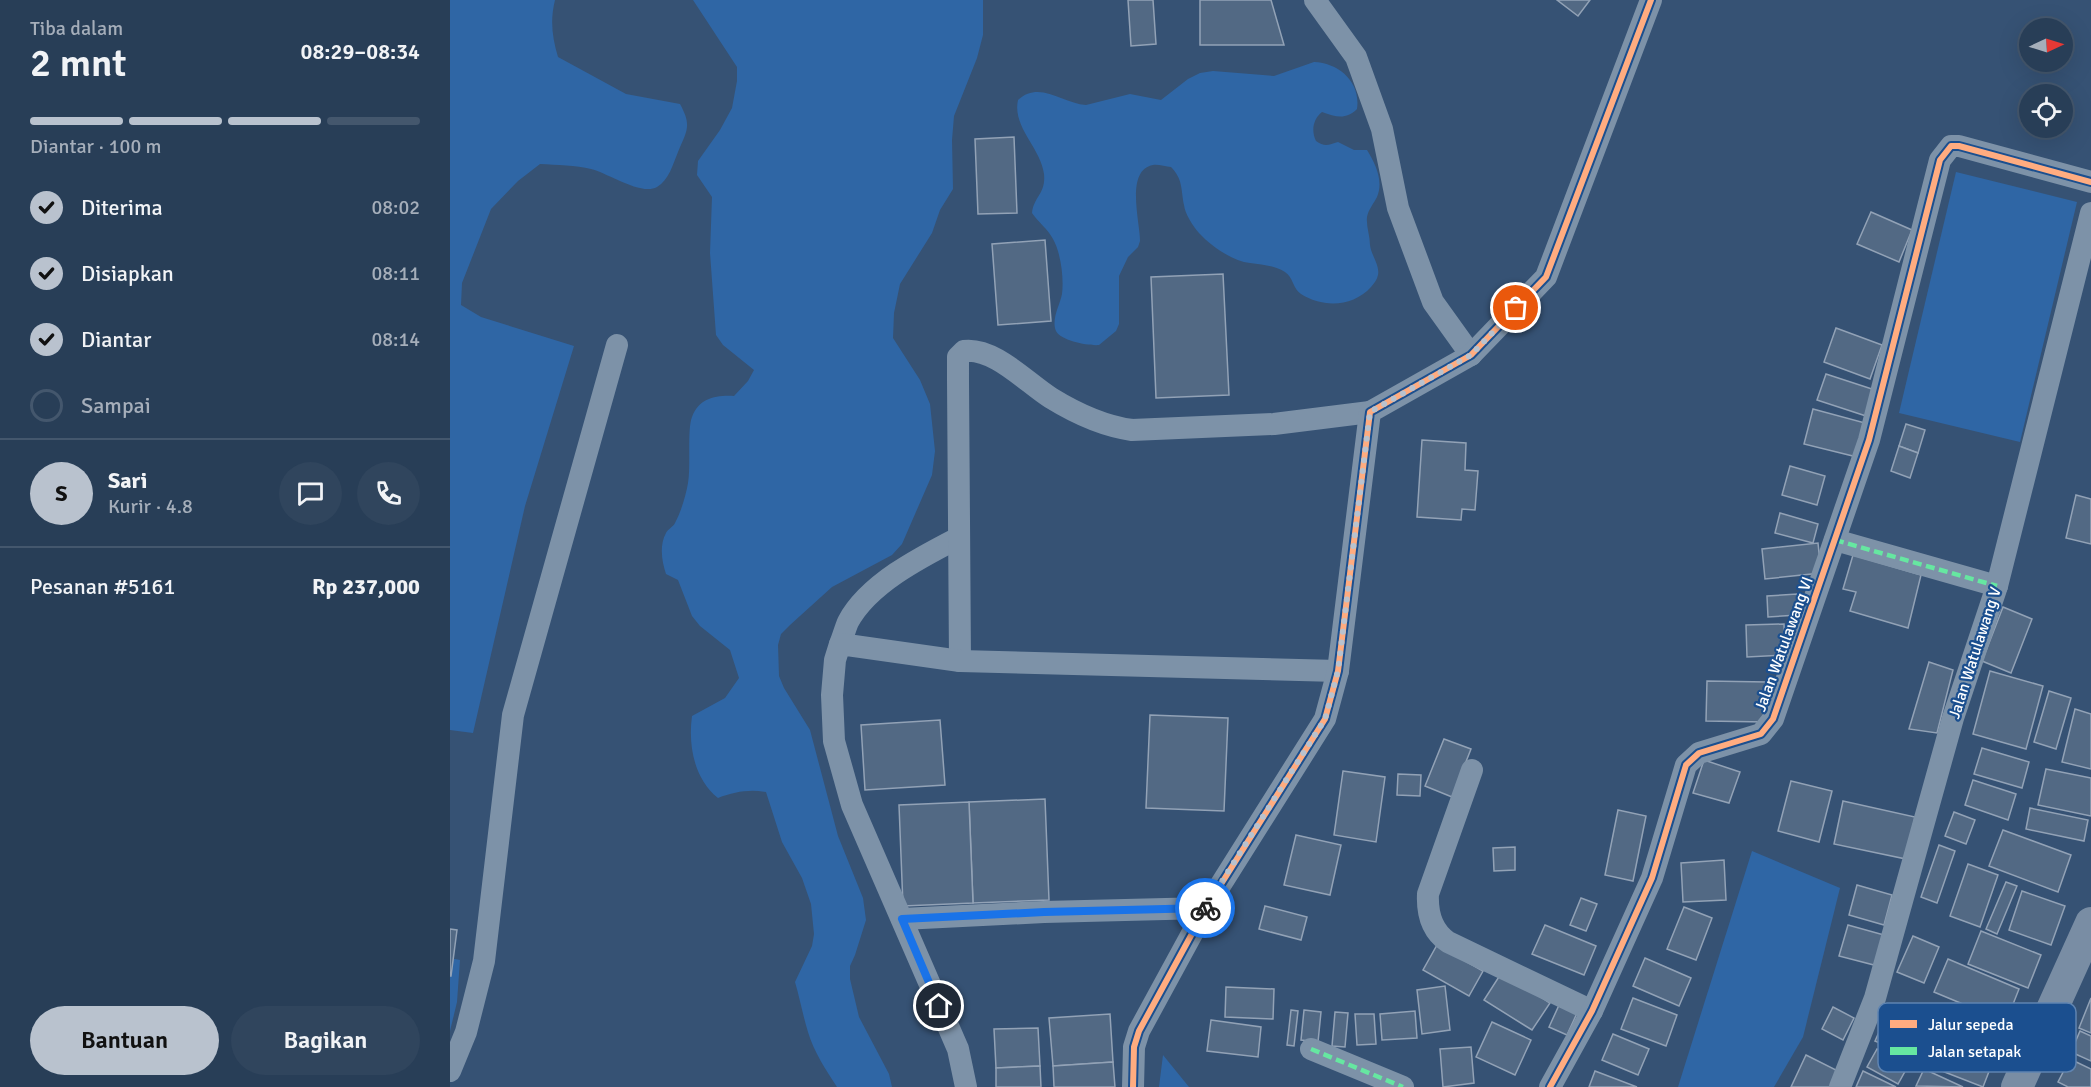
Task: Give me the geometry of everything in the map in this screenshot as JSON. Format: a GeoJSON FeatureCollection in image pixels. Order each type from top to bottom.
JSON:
{"type":"FeatureCollection","features":[{"type":"Feature","properties":{"kind":"main road"},"geometry":{"type":"LineString","coordinates":[[2055,1003],[2091,923]]}},
{"type":"Feature","properties":{"kind":"main road"},"geometry":{"type":"LineString","coordinates":[[2017,1087],[2024,1072]]}},
{"type":"Feature","properties":{"kind":"street"},"geometry":{"type":"LineString","coordinates":[[1316,0],[1356,57],[1382,129],[1398,208],[1433,302],[1471,355]]}},
{"type":"Feature","properties":{"kind":"street"},"geometry":{"type":"LineString","coordinates":[[960,661],[958,357],[964,351],[972,350],[988,355],[1051,398],[1091,420],[1113,428],[1132,430],[1274,424],[1370,412],[1471,355],[1546,277],[1651,0]]}},
{"type":"Feature","properties":{"kind":"street","name":"Jalan Watulawang VI"},"geometry":{"type":"LineString","coordinates":[[1550,1087],[1592,1011],[1652,878],[1686,765],[1699,753],[1761,734],[1773,719],[1869,441],[1940,160],[1951,146],[1967,148],[2091,182]]}},
{"type":"Feature","properties":{"kind":"street","name":"Jalan Watulawang V"},"geometry":{"type":"LineString","coordinates":[[1840,1087],[1875,998],[1953,718],[1997,586],[2091,213]]}},
{"type":"Feature","properties":{"kind":"street"},"geometry":{"type":"LineString","coordinates":[[450,1071],[466,1032],[484,960],[513,715],[617,345]]}},
{"type":"Feature","properties":{"kind":"street"},"geometry":{"type":"LineString","coordinates":[[1133,1087],[1134,1047],[1139,1031],[1206,908],[1325,719],[1338,671],[1370,412]]}},
{"type":"Feature","properties":{"kind":"street"},"geometry":{"type":"LineString","coordinates":[[958,538],[893,574],[860,605],[848,622],[840,644],[835,660],[832,694],[834,741],[852,805],[958,1049],[966,1087]]}},
{"type":"Feature","properties":{"kind":"street"},"geometry":{"type":"LineString","coordinates":[[1835,540],[1997,586]]}},
{"type":"Feature","properties":{"kind":"street"},"geometry":{"type":"LineString","coordinates":[[840,644],[960,661],[1338,671]]}},
{"type":"Feature","properties":{"kind":"street"},"geometry":{"type":"LineString","coordinates":[[1472,770],[1428,894],[1427,906],[1433,925],[1448,942],[1592,1011]]}},
{"type":"Feature","properties":{"kind":"street"},"geometry":{"type":"LineString","coordinates":[[902,919],[1044,912],[1206,908]]}},
{"type":"Feature","properties":{"kind":"street"},"geometry":{"type":"LineString","coordinates":[[1311,1048],[1403,1087]]}},
{"type":"Feature","properties":{"kind":"shaded area"},"geometry":{"type":"Polygon","coordinates":[[[450,0],[555,0],[552,28],[558,57],[626,94],[680,104],[687,123],[684,138],[668,176],[657,187],[650,189],[642,189],[585,168],[540,164],[518,181],[491,209],[462,283],[461,305],[481,317],[574,346],[525,506],[473,733],[450,730],[450,0]]]}},
{"type":"Feature","properties":{"kind":"shaded area"},"geometry":{"type":"Polygon","coordinates":[[[693,0],[983,0],[983,35],[977,58],[954,116],[953,189],[940,210],[932,233],[900,284],[894,313],[893,338],[920,380],[930,404],[935,451],[932,475],[902,544],[892,555],[832,587],[781,634],[778,645],[779,676],[810,730],[838,836],[863,898],[866,920],[850,966],[850,979],[859,1017],[889,1074],[892,1087],[837,1087],[817,1054],[811,1039],[795,982],[812,946],[814,934],[811,904],[802,878],[782,842],[766,792],[742,792],[718,798],[703,781],[694,761],[691,738],[692,716],[725,698],[739,678],[730,650],[700,626],[692,616],[678,580],[666,574],[662,559],[662,543],[666,533],[677,519],[686,493],[689,476],[689,439],[695,411],[709,399],[734,396],[748,381],[754,370],[723,345],[716,335],[710,253],[712,197],[697,175],[698,161],[732,108],[737,67],[693,0]]]}},
{"type":"Feature","properties":{"kind":"shaded area"},"geometry":{"type":"Polygon","coordinates":[[[1314,62],[1340,70],[1352,83],[1357,99],[1357,109],[1349,115],[1336,116],[1322,112],[1319,115],[1314,125],[1316,141],[1327,145],[1338,142],[1354,150],[1367,150],[1378,172],[1379,191],[1367,217],[1371,249],[1378,271],[1377,278],[1371,287],[1364,294],[1347,302],[1319,302],[1298,292],[1288,274],[1281,270],[1243,262],[1229,256],[1210,243],[1192,223],[1185,208],[1181,185],[1175,171],[1171,167],[1153,165],[1144,169],[1139,176],[1136,198],[1140,241],[1138,247],[1128,257],[1119,276],[1119,324],[1116,331],[1099,345],[1076,342],[1059,335],[1055,322],[1062,294],[1061,266],[1053,239],[1032,213],[1042,191],[1044,174],[1038,155],[1019,119],[1018,100],[1026,94],[1035,92],[1086,105],[1130,94],[1161,100],[1188,79],[1200,73],[1213,71],[1274,76],[1314,62]]]}},
{"type":"Feature","properties":{"kind":"shaded area"},"geometry":{"type":"Polygon","coordinates":[[[1956,172],[2077,202],[2020,442],[1899,413],[1956,172]]]}},
{"type":"Feature","properties":{"kind":"shaded area"},"geometry":{"type":"Polygon","coordinates":[[[1752,851],[1840,888],[1803,1037],[1774,1087],[1678,1087],[1752,851]]]}},
{"type":"Feature","properties":{"kind":"shaded area"},"geometry":{"type":"Polygon","coordinates":[[[450,958],[460,960],[457,1002],[450,1031],[450,958]]]}},
{"type":"Feature","properties":{"kind":"shaded area"},"geometry":{"type":"Polygon","coordinates":[[[1163,1055],[1189,1087],[1159,1087],[1163,1055]]]}},
{"type":"Feature","properties":{"kind":"building"},"geometry":{"type":"Polygon","coordinates":[[[1128,0],[1153,0],[1156,44],[1131,46],[1128,0]]]}},
{"type":"Feature","properties":{"kind":"building"},"geometry":{"type":"Polygon","coordinates":[[[1200,0],[1271,0],[1284,45],[1200,45],[1200,0]]]}},
{"type":"Feature","properties":{"kind":"building"},"geometry":{"type":"Polygon","coordinates":[[[1557,0],[1590,0],[1578,16],[1557,0]]]}},
{"type":"Feature","properties":{"kind":"building"},"geometry":{"type":"Polygon","coordinates":[[[1014,137],[1017,213],[978,214],[975,139],[1014,137]]]}},
{"type":"Feature","properties":{"kind":"building"},"geometry":{"type":"Polygon","coordinates":[[[1871,212],[1912,230],[1899,262],[1857,244],[1871,212]]]}},
{"type":"Feature","properties":{"kind":"building"},"geometry":{"type":"Polygon","coordinates":[[[1045,240],[1051,321],[998,325],[992,244],[1045,240]]]}},
{"type":"Feature","properties":{"kind":"building"},"geometry":{"type":"Polygon","coordinates":[[[1223,274],[1229,395],[1156,398],[1151,277],[1223,274]]]}},
{"type":"Feature","properties":{"kind":"building"},"geometry":{"type":"Polygon","coordinates":[[[1836,328],[1882,345],[1870,379],[1824,362],[1836,328]]]}},
{"type":"Feature","properties":{"kind":"building"},"geometry":{"type":"Polygon","coordinates":[[[1826,374],[1875,390],[1866,416],[1817,400],[1826,374]]]}},
{"type":"Feature","properties":{"kind":"building"},"geometry":{"type":"Polygon","coordinates":[[[1813,409],[1865,423],[1857,457],[1804,444],[1813,409]]]}},
{"type":"Feature","properties":{"kind":"building"},"geometry":{"type":"Polygon","coordinates":[[[1906,424],[1925,430],[1918,453],[1899,446],[1906,424]]]}},
{"type":"Feature","properties":{"kind":"building"},"geometry":{"type":"Polygon","coordinates":[[[1422,440],[1466,443],[1465,470],[1478,471],[1475,510],[1462,509],[1461,520],[1417,517],[1422,440]]]}},
{"type":"Feature","properties":{"kind":"building"},"geometry":{"type":"Polygon","coordinates":[[[1899,446],[1918,453],[1910,478],[1891,471],[1899,446]]]}},
{"type":"Feature","properties":{"kind":"building"},"geometry":{"type":"Polygon","coordinates":[[[1790,466],[1825,476],[1817,505],[1782,495],[1790,466]]]}},
{"type":"Feature","properties":{"kind":"building"},"geometry":{"type":"Polygon","coordinates":[[[2076,495],[2091,499],[2091,544],[2066,538],[2076,495]]]}},
{"type":"Feature","properties":{"kind":"building"},"geometry":{"type":"Polygon","coordinates":[[[1780,513],[1818,524],[1813,543],[1775,533],[1780,513]]]}},
{"type":"Feature","properties":{"kind":"building"},"geometry":{"type":"Polygon","coordinates":[[[1818,543],[1821,573],[1765,579],[1762,549],[1818,543]]]}},
{"type":"Feature","properties":{"kind":"building"},"geometry":{"type":"Polygon","coordinates":[[[1853,555],[1921,575],[1908,628],[1850,611],[1856,592],[1843,589],[1853,555]]]}},
{"type":"Feature","properties":{"kind":"building"},"geometry":{"type":"Polygon","coordinates":[[[1797,594],[1798,615],[1768,617],[1767,596],[1797,594]]]}},
{"type":"Feature","properties":{"kind":"building"},"geometry":{"type":"Polygon","coordinates":[[[2003,607],[2032,619],[2011,673],[1982,661],[2003,607]]]}},
{"type":"Feature","properties":{"kind":"building"},"geometry":{"type":"Polygon","coordinates":[[[1784,624],[1785,655],[1747,657],[1746,625],[1784,624]]]}},
{"type":"Feature","properties":{"kind":"building"},"geometry":{"type":"Polygon","coordinates":[[[1929,662],[1953,670],[1937,733],[1909,729],[1929,662]]]}},
{"type":"Feature","properties":{"kind":"building"},"geometry":{"type":"Polygon","coordinates":[[[1990,671],[2043,686],[2026,749],[1973,734],[1990,671]]]}},
{"type":"Feature","properties":{"kind":"building"},"geometry":{"type":"Polygon","coordinates":[[[1707,681],[1767,682],[1766,722],[1706,721],[1707,681]]]}},
{"type":"Feature","properties":{"kind":"building"},"geometry":{"type":"Polygon","coordinates":[[[2049,691],[2071,698],[2056,749],[2034,742],[2049,691]]]}},
{"type":"Feature","properties":{"kind":"building"},"geometry":{"type":"Polygon","coordinates":[[[2075,709],[2091,714],[2091,769],[2062,762],[2075,709]]]}},
{"type":"Feature","properties":{"kind":"building"},"geometry":{"type":"Polygon","coordinates":[[[1150,715],[1228,718],[1224,811],[1146,808],[1150,715]]]}},
{"type":"Feature","properties":{"kind":"building"},"geometry":{"type":"Polygon","coordinates":[[[940,720],[945,785],[865,790],[861,725],[940,720]]]}},
{"type":"Feature","properties":{"kind":"building"},"geometry":{"type":"Polygon","coordinates":[[[1444,739],[1471,749],[1452,797],[1425,786],[1444,739]]]}},
{"type":"Feature","properties":{"kind":"building"},"geometry":{"type":"Polygon","coordinates":[[[1982,748],[2029,762],[2022,788],[1974,774],[1982,748]]]}},
{"type":"Feature","properties":{"kind":"building"},"geometry":{"type":"Polygon","coordinates":[[[1704,760],[1740,772],[1729,803],[1693,793],[1704,760]]]}},
{"type":"Feature","properties":{"kind":"building"},"geometry":{"type":"Polygon","coordinates":[[[2046,769],[2091,778],[2091,816],[2038,805],[2046,769]]]}},
{"type":"Feature","properties":{"kind":"building"},"geometry":{"type":"Polygon","coordinates":[[[1343,771],[1385,777],[1376,842],[1334,835],[1343,771]]]}},
{"type":"Feature","properties":{"kind":"building"},"geometry":{"type":"Polygon","coordinates":[[[1398,774],[1421,775],[1420,796],[1397,795],[1398,774]]]}},
{"type":"Feature","properties":{"kind":"building"},"geometry":{"type":"Polygon","coordinates":[[[1973,780],[2016,794],[2008,820],[1965,805],[1973,780]]]}},
{"type":"Feature","properties":{"kind":"building"},"geometry":{"type":"Polygon","coordinates":[[[1791,781],[1832,791],[1819,842],[1778,831],[1791,781]]]}},
{"type":"Feature","properties":{"kind":"building"},"geometry":{"type":"Polygon","coordinates":[[[1045,799],[1049,900],[973,903],[969,802],[1045,799]]]}},
{"type":"Feature","properties":{"kind":"building"},"geometry":{"type":"Polygon","coordinates":[[[1843,801],[1915,817],[1906,859],[1834,844],[1843,801]]]}},
{"type":"Feature","properties":{"kind":"building"},"geometry":{"type":"Polygon","coordinates":[[[969,802],[973,903],[903,906],[899,805],[969,802]]]}},
{"type":"Feature","properties":{"kind":"building"},"geometry":{"type":"Polygon","coordinates":[[[2030,808],[2088,820],[2084,841],[2026,829],[2030,808]]]}},
{"type":"Feature","properties":{"kind":"building"},"geometry":{"type":"Polygon","coordinates":[[[1618,810],[1646,816],[1633,881],[1605,875],[1618,810]]]}},
{"type":"Feature","properties":{"kind":"building"},"geometry":{"type":"Polygon","coordinates":[[[1954,812],[1975,820],[1966,844],[1945,836],[1954,812]]]}},
{"type":"Feature","properties":{"kind":"building"},"geometry":{"type":"Polygon","coordinates":[[[2003,830],[2071,855],[2058,892],[1989,866],[2003,830]]]}},
{"type":"Feature","properties":{"kind":"building"},"geometry":{"type":"Polygon","coordinates":[[[1296,835],[1341,845],[1330,895],[1284,885],[1296,835]]]}},
{"type":"Feature","properties":{"kind":"building"},"geometry":{"type":"Polygon","coordinates":[[[1939,845],[1955,851],[1937,903],[1921,897],[1939,845]]]}},
{"type":"Feature","properties":{"kind":"building"},"geometry":{"type":"Polygon","coordinates":[[[1515,847],[1515,870],[1494,871],[1493,848],[1515,847]]]}},
{"type":"Feature","properties":{"kind":"building"},"geometry":{"type":"Polygon","coordinates":[[[1724,860],[1726,900],[1683,902],[1681,863],[1724,860]]]}},
{"type":"Feature","properties":{"kind":"building"},"geometry":{"type":"Polygon","coordinates":[[[1968,864],[1998,875],[1980,927],[1950,916],[1968,864]]]}},
{"type":"Feature","properties":{"kind":"building"},"geometry":{"type":"Polygon","coordinates":[[[2006,882],[2017,886],[1997,934],[1986,929],[2006,882]]]}},
{"type":"Feature","properties":{"kind":"building"},"geometry":{"type":"Polygon","coordinates":[[[1857,885],[1892,895],[1884,925],[1849,915],[1857,885]]]}},
{"type":"Feature","properties":{"kind":"building"},"geometry":{"type":"Polygon","coordinates":[[[2022,891],[2065,906],[2051,945],[2009,930],[2022,891]]]}},
{"type":"Feature","properties":{"kind":"building"},"geometry":{"type":"Polygon","coordinates":[[[1581,898],[1597,904],[1586,931],[1570,925],[1581,898]]]}},
{"type":"Feature","properties":{"kind":"building"},"geometry":{"type":"Polygon","coordinates":[[[1265,906],[1307,917],[1301,940],[1259,929],[1265,906]]]}},
{"type":"Feature","properties":{"kind":"building"},"geometry":{"type":"Polygon","coordinates":[[[1684,907],[1712,918],[1696,960],[1667,949],[1684,907]]]}},
{"type":"Feature","properties":{"kind":"building"},"geometry":{"type":"Polygon","coordinates":[[[1545,925],[1596,946],[1584,975],[1532,954],[1545,925]]]}},
{"type":"Feature","properties":{"kind":"building"},"geometry":{"type":"Polygon","coordinates":[[[1848,925],[1884,935],[1874,965],[1839,956],[1848,925]]]}},
{"type":"Feature","properties":{"kind":"building"},"geometry":{"type":"Polygon","coordinates":[[[450,929],[457,930],[451,976],[450,976],[450,929]]]}},
{"type":"Feature","properties":{"kind":"building"},"geometry":{"type":"Polygon","coordinates":[[[1981,931],[2041,955],[2028,988],[1968,964],[1981,931]]]}},
{"type":"Feature","properties":{"kind":"building"},"geometry":{"type":"Polygon","coordinates":[[[1913,936],[1939,947],[1924,983],[1897,972],[1913,936]]]}},
{"type":"Feature","properties":{"kind":"building"},"geometry":{"type":"Polygon","coordinates":[[[1437,945],[1483,971],[1469,996],[1423,970],[1437,945]]]}},
{"type":"Feature","properties":{"kind":"building"},"geometry":{"type":"Polygon","coordinates":[[[1645,958],[1691,978],[1679,1006],[1633,986],[1645,958]]]}},
{"type":"Feature","properties":{"kind":"building"},"geometry":{"type":"Polygon","coordinates":[[[1948,959],[2019,989],[2013,1003],[1960,1003],[1934,992],[1948,959]]]}},
{"type":"Feature","properties":{"kind":"building"},"geometry":{"type":"Polygon","coordinates":[[[1502,972],[1550,1003],[1532,1030],[1484,1000],[1502,972]]]}},
{"type":"Feature","properties":{"kind":"building"},"geometry":{"type":"Polygon","coordinates":[[[1445,986],[1450,1030],[1422,1034],[1417,990],[1445,986]]]}},
{"type":"Feature","properties":{"kind":"building"},"geometry":{"type":"Polygon","coordinates":[[[1226,987],[1274,989],[1273,1019],[1225,1017],[1226,987]]]}},
{"type":"Feature","properties":{"kind":"building"},"geometry":{"type":"Polygon","coordinates":[[[1633,998],[1677,1015],[1666,1046],[1621,1029],[1633,998]]]}},
{"type":"Feature","properties":{"kind":"building"},"geometry":{"type":"Polygon","coordinates":[[[2091,998],[2091,1033],[2079,1028],[2091,998]]]}},
{"type":"Feature","properties":{"kind":"building"},"geometry":{"type":"Polygon","coordinates":[[[1560,1003],[1578,1011],[1567,1035],[1549,1027],[1560,1003]]]}},
{"type":"Feature","properties":{"kind":"building"},"geometry":{"type":"Polygon","coordinates":[[[1833,1007],[1854,1018],[1843,1040],[1822,1029],[1833,1007]]]}},
{"type":"Feature","properties":{"kind":"building"},"geometry":{"type":"Polygon","coordinates":[[[1291,1010],[1298,1011],[1294,1046],[1287,1045],[1291,1010]]]}},
{"type":"Feature","properties":{"kind":"building"},"geometry":{"type":"Polygon","coordinates":[[[1304,1010],[1321,1012],[1318,1042],[1301,1040],[1304,1010]]]}},
{"type":"Feature","properties":{"kind":"building"},"geometry":{"type":"Polygon","coordinates":[[[1415,1011],[1417,1038],[1382,1040],[1380,1014],[1415,1011]]]}},
{"type":"Feature","properties":{"kind":"building"},"geometry":{"type":"Polygon","coordinates":[[[1335,1012],[1348,1013],[1345,1047],[1332,1046],[1335,1012]]]}},
{"type":"Feature","properties":{"kind":"building"},"geometry":{"type":"Polygon","coordinates":[[[1110,1014],[1113,1062],[1053,1066],[1049,1018],[1110,1014]]]}},
{"type":"Feature","properties":{"kind":"building"},"geometry":{"type":"Polygon","coordinates":[[[1355,1014],[1374,1014],[1376,1044],[1357,1045],[1355,1014]]]}},
{"type":"Feature","properties":{"kind":"building"},"geometry":{"type":"Polygon","coordinates":[[[1211,1020],[1261,1027],[1258,1057],[1207,1051],[1211,1020]]]}},
{"type":"Feature","properties":{"kind":"building"},"geometry":{"type":"Polygon","coordinates":[[[1492,1022],[1531,1040],[1515,1075],[1476,1057],[1492,1022]]]}},
{"type":"Feature","properties":{"kind":"building"},"geometry":{"type":"Polygon","coordinates":[[[1038,1028],[1040,1066],[996,1068],[994,1029],[1038,1028]]]}},
{"type":"Feature","properties":{"kind":"building"},"geometry":{"type":"Polygon","coordinates":[[[2080,1031],[2091,1036],[2091,1061],[2076,1054],[2076,1040],[2080,1031]]]}},
{"type":"Feature","properties":{"kind":"building"},"geometry":{"type":"Polygon","coordinates":[[[1613,1034],[1649,1049],[1638,1075],[1602,1060],[1613,1034]]]}},
{"type":"Feature","properties":{"kind":"building"},"geometry":{"type":"Polygon","coordinates":[[[1471,1047],[1474,1083],[1443,1087],[1440,1049],[1471,1047]]]}},
{"type":"Feature","properties":{"kind":"building"},"geometry":{"type":"Polygon","coordinates":[[[1877,1049],[1878,1072],[1905,1072],[1898,1084],[1867,1067],[1877,1049]]]}},
{"type":"Feature","properties":{"kind":"building"},"geometry":{"type":"Polygon","coordinates":[[[1806,1055],[1838,1071],[1830,1087],[1791,1087],[1806,1055]]]}},
{"type":"Feature","properties":{"kind":"building"},"geometry":{"type":"Polygon","coordinates":[[[1113,1062],[1115,1087],[1054,1087],[1053,1066],[1113,1062]]]}},
{"type":"Feature","properties":{"kind":"building"},"geometry":{"type":"Polygon","coordinates":[[[2076,1062],[2091,1069],[2091,1087],[2068,1087],[2058,1082],[2063,1072],[2076,1072],[2076,1062]]]}},
{"type":"Feature","properties":{"kind":"building"},"geometry":{"type":"Polygon","coordinates":[[[1040,1066],[1041,1087],[996,1087],[996,1068],[1040,1066]]]}},
{"type":"Feature","properties":{"kind":"building"},"geometry":{"type":"Polygon","coordinates":[[[1595,1071],[1637,1087],[1589,1087],[1595,1071]]]}},
{"type":"Feature","properties":{"kind":"building"},"geometry":{"type":"Polygon","coordinates":[[[1863,1071],[1896,1087],[1856,1087],[1863,1071]]]}},
{"type":"Feature","properties":{"kind":"building"},"geometry":{"type":"Polygon","coordinates":[[[1923,1072],[1930,1072],[1963,1087],[1916,1086],[1923,1072]]]}},
{"type":"Feature","properties":{"kind":"building"},"geometry":{"type":"Polygon","coordinates":[[[1945,1072],[1989,1072],[1983,1087],[1945,1072]]]}},
{"type":"Feature","properties":{"kind":"marked path"},"geometry":{"type":"LineString","coordinates":[[1835,540],[1997,586]]}},
{"type":"Feature","properties":{"kind":"marked path"},"geometry":{"type":"LineString","coordinates":[[1311,1049],[1403,1087]]}},
{"type":"Feature","properties":{"kind":"cycle path"},"geometry":{"type":"LineString","coordinates":[[1133,1087],[1134,1047],[1139,1031],[1206,908],[1325,719],[1338,671],[1370,412],[1471,355],[1546,277],[1651,0]]}},
{"type":"Feature","properties":{"kind":"cycle path"},"geometry":{"type":"LineString","coordinates":[[1550,1087],[1592,1011],[1652,878],[1686,765],[1699,753],[1761,734],[1773,719],[1869,440],[1940,160],[1951,146],[1959,146],[2091,182]]}},
{"type":"Feature","properties":{"kind":"way so far"},"geometry":{"type":"LineString","coordinates":[[1205,908],[1325,719],[1338,671],[1370,412],[1471,355],[1516,308]]}},
{"type":"Feature","properties":{"kind":"route"},"geometry":{"type":"LineString","coordinates":[[939,1006],[902,919],[1044,912],[1205,908]]}}]}
